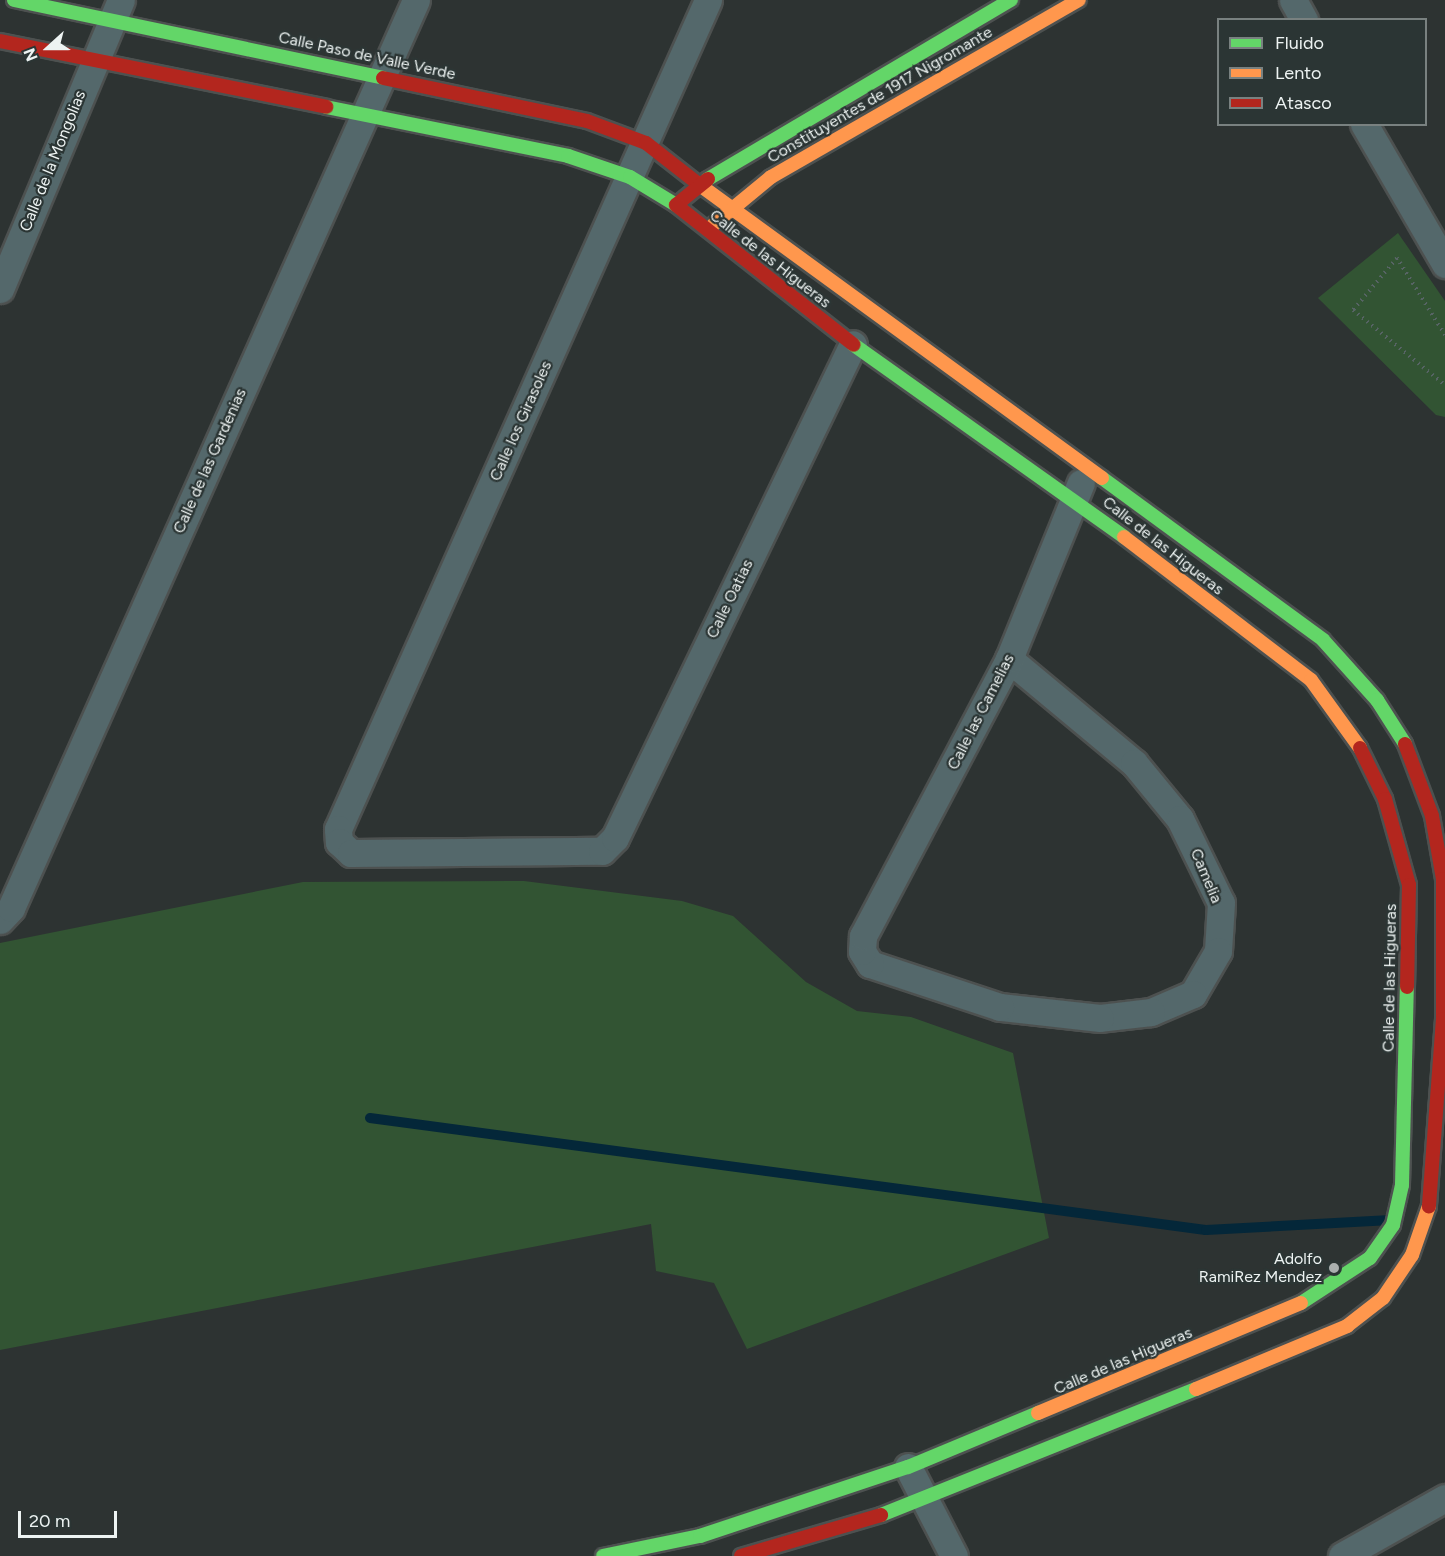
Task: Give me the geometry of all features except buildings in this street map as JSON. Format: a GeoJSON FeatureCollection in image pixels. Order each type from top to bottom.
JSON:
{"type":"FeatureCollection","features":[{"type":"Feature","properties":{"kind":"main road","name":"Calle Paso de Valle Verde"},"geometry":{"type":"LineString","coordinates":[[14,0],[117,9],[587,122],[646,143],[697,183]]}},
{"type":"Feature","properties":{"kind":"main road","name":"Constituyentes de 1917 Nigromante"},"geometry":{"type":"LineString","coordinates":[[676,206],[697,183],[1011,0]]}},
{"type":"Feature","properties":{"kind":"main road","name":"Constituyentes de 1917 Nigromante"},"geometry":{"type":"LineString","coordinates":[[706,232],[729,208],[771,177],[1057,5],[1079,0]]}},
{"type":"Feature","properties":{"kind":"main road"},"geometry":{"type":"LineString","coordinates":[[0,41],[365,112],[568,156],[630,177],[676,206]]}},
{"type":"Feature","properties":{"kind":"main road","name":"Calle de las Higueras"},"geometry":{"type":"LineString","coordinates":[[697,183],[1088,466],[1323,640],[1377,700],[1412,756],[1432,816],[1443,879],[1443,1019],[1430,1210],[1412,1255],[1383,1298],[1347,1326],[923,1502],[741,1556]]}},
{"type":"Feature","properties":{"kind":"main road","name":"Calle de las Higueras"},"geometry":{"type":"LineString","coordinates":[[603,1556],[700,1536],[908,1467],[1291,1309],[1370,1258],[1394,1225],[1402,1185],[1408,885],[1385,799],[1358,744],[1311,680],[1074,499],[853,344],[706,232],[676,206]]}},
{"type":"Feature","properties":{"kind":"street","name":"Calle de las Gardenias"},"geometry":{"type":"LineString","coordinates":[[0,920],[11,908],[416,0]]}},
{"type":"Feature","properties":{"kind":"street","name":"Calle los Girasoles"},"geometry":{"type":"LineString","coordinates":[[602,851],[351,854],[339,842],[338,829],[708,0]]}},
{"type":"Feature","properties":{"kind":"street"},"geometry":{"type":"LineString","coordinates":[[1293,0],[1303,18]]}},
{"type":"Feature","properties":{"kind":"street","name":"Calle de la Mongolias"},"geometry":{"type":"LineString","coordinates":[[0,289],[117,9]]}},
{"type":"Feature","properties":{"kind":"street"},"geometry":{"type":"LineString","coordinates":[[1365,126],[1445,264]]}},
{"type":"Feature","properties":{"kind":"street","name":"Calle Oatias"},"geometry":{"type":"LineString","coordinates":[[602,851],[615,838],[853,344]]}},
{"type":"Feature","properties":{"kind":"street","name":"Calle las Camelias"},"geometry":{"type":"LineString","coordinates":[[862,951],[863,936],[1009,659],[1088,466]]}},
{"type":"Feature","properties":{"kind":"street","name":"Camelia"},"geometry":{"type":"LineString","coordinates":[[862,951],[870,964],[1000,1007],[1100,1018],[1151,1012],[1193,994],[1218,951],[1221,903],[1180,819],[1134,763],[1009,659]]}},
{"type":"Feature","properties":{"kind":"street"},"geometry":{"type":"LineString","coordinates":[[908,1467],[923,1502],[954,1556]]}},
{"type":"Feature","properties":{"kind":"street"},"geometry":{"type":"LineString","coordinates":[[1342,1556],[1445,1498]]}},
{"type":"Feature","properties":{"kind":"path"},"geometry":{"type":"LineString","coordinates":[[1445,335],[1397,258],[1353,310],[1445,386]]}},
{"type":"Feature","properties":{"kind":"green space"},"geometry":{"type":"Polygon","coordinates":[[[1398,233],[1445,301],[1445,417],[1436,415],[1318,298],[1398,233]]]}},
{"type":"Feature","properties":{"kind":"green space"},"geometry":{"type":"Polygon","coordinates":[[[524,881],[682,901],[733,916],[806,982],[857,1011],[911,1017],[1013,1053],[1049,1238],[747,1349],[714,1283],[656,1271],[651,1224],[0,1350],[0,943],[303,882],[524,881]]]}},
{"type":"Feature","properties":{"kind":"waterway"},"geometry":{"type":"LineString","coordinates":[[370,1118],[1206,1230],[1391,1220]]}},
{"type":"Feature","properties":{"kind":"traffic: fast"},"geometry":{"type":"LineString","coordinates":[[14,0],[383,78]]}},
{"type":"Feature","properties":{"kind":"traffic: fast"},"geometry":{"type":"LineString","coordinates":[[708,179],[1011,0]]}},
{"type":"Feature","properties":{"kind":"traffic: fast"},"geometry":{"type":"LineString","coordinates":[[326,107],[568,156],[630,177],[676,205]]}},
{"type":"Feature","properties":{"kind":"traffic: fast"},"geometry":{"type":"LineString","coordinates":[[854,345],[1124,537]]}},
{"type":"Feature","properties":{"kind":"traffic: fast"},"geometry":{"type":"LineString","coordinates":[[1102,478],[1323,640],[1377,700],[1405,744]]}},
{"type":"Feature","properties":{"kind":"traffic: fast"},"geometry":{"type":"LineString","coordinates":[[1301,1303],[1370,1258],[1393,1225],[1402,1185],[1407,987]]}},
{"type":"Feature","properties":{"kind":"traffic: fast"},"geometry":{"type":"LineString","coordinates":[[881,1515],[1196,1389]]}},
{"type":"Feature","properties":{"kind":"traffic: fast"},"geometry":{"type":"LineString","coordinates":[[603,1556],[700,1536],[908,1467],[1038,1413]]}},
{"type":"Feature","properties":{"kind":"traffic: slow"},"geometry":{"type":"LineString","coordinates":[[714,224],[771,177],[1079,0]]}},
{"type":"Feature","properties":{"kind":"traffic: slow"},"geometry":{"type":"LineString","coordinates":[[697,183],[1102,478]]}},
{"type":"Feature","properties":{"kind":"traffic: slow"},"geometry":{"type":"LineString","coordinates":[[1124,537],[1311,680],[1360,748]]}},
{"type":"Feature","properties":{"kind":"traffic: slow"},"geometry":{"type":"LineString","coordinates":[[1196,1389],[1347,1326],[1383,1298],[1412,1255],[1429,1206]]}},
{"type":"Feature","properties":{"kind":"traffic: slow"},"geometry":{"type":"LineString","coordinates":[[1038,1413],[1301,1303]]}},
{"type":"Feature","properties":{"kind":"traffic: jam"},"geometry":{"type":"LineString","coordinates":[[0,41],[326,107]]}},
{"type":"Feature","properties":{"kind":"traffic: jam"},"geometry":{"type":"LineString","coordinates":[[383,78],[587,121],[646,143],[697,183]]}},
{"type":"Feature","properties":{"kind":"traffic: jam"},"geometry":{"type":"LineString","coordinates":[[708,179],[676,205],[854,345]]}},
{"type":"Feature","properties":{"kind":"traffic: jam"},"geometry":{"type":"LineString","coordinates":[[1405,744],[1432,816],[1443,879],[1443,1019],[1429,1206]]}},
{"type":"Feature","properties":{"kind":"traffic: jam"},"geometry":{"type":"LineString","coordinates":[[1360,748],[1385,799],[1409,885],[1407,987]]}},
{"type":"Feature","properties":{"kind":"traffic: jam"},"geometry":{"type":"LineString","coordinates":[[741,1556],[881,1515]]}},
{"type":"Feature","properties":{"kind":"place","name":"Adolfo RamiRez Mendez"},"geometry":{"type":"Point","coordinates":[1334,1268]}}]}
